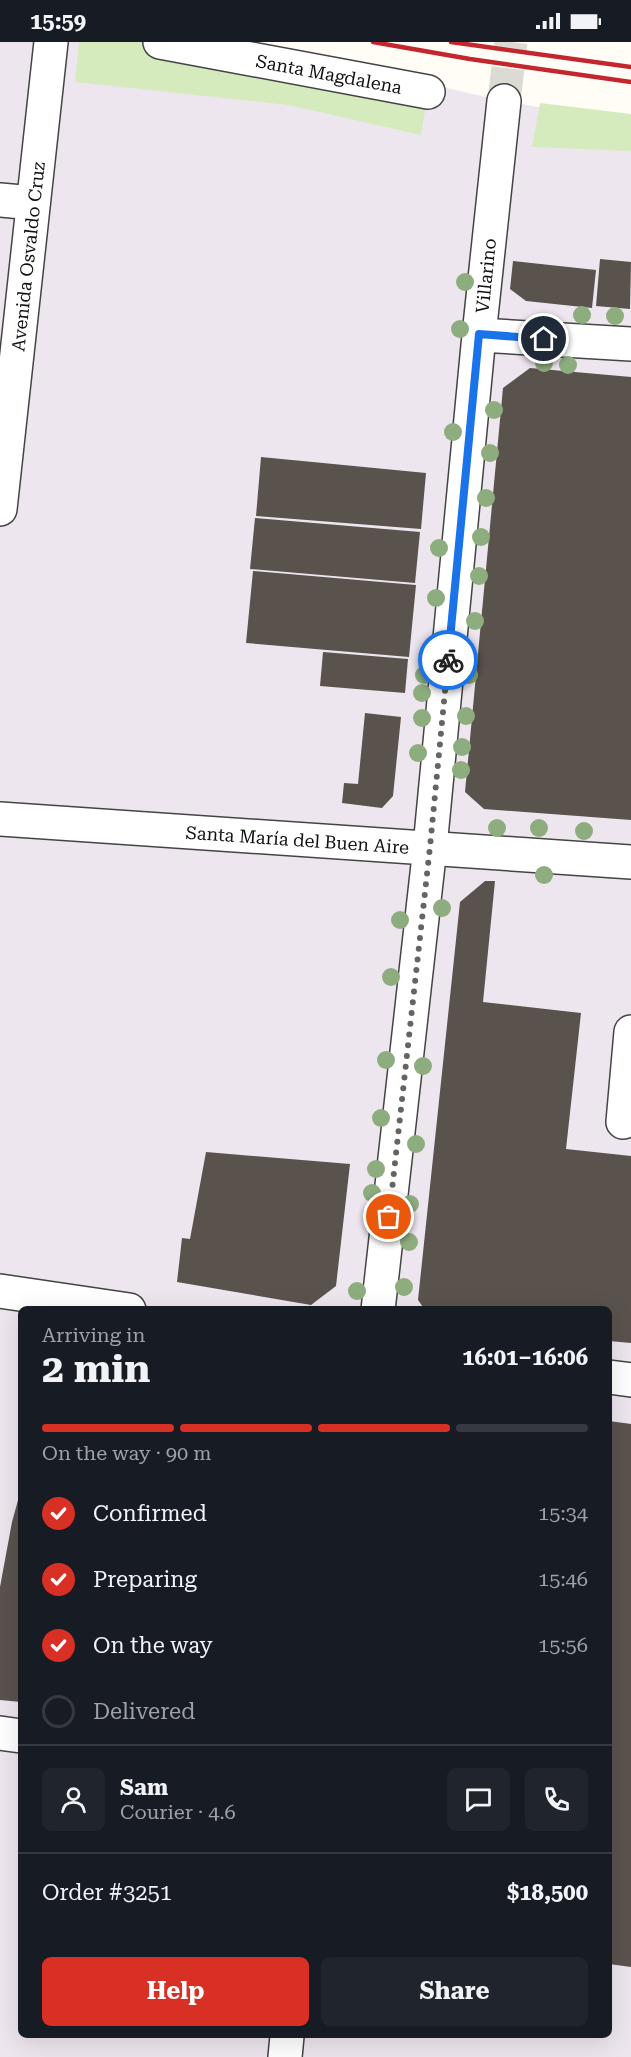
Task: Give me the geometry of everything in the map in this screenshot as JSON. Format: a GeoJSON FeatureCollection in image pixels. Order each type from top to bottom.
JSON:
{"type":"FeatureCollection","features":[{"type":"Feature","properties":{"kind":"street","name":"Avenida Osvaldo Cruz"},"geometry":{"type":"LineString","coordinates":[[0,509],[51,42]]}},
{"type":"Feature","properties":{"kind":"street","name":"Santa Magdalena"},"geometry":{"type":"LineString","coordinates":[[160,42],[428,92]]}},
{"type":"Feature","properties":{"kind":"street","name":"Villarino"},"geometry":{"type":"LineString","coordinates":[[378,1306],[430,847],[479,334],[504,101]]}},
{"type":"Feature","properties":{"kind":"street"},"geometry":{"type":"LineString","coordinates":[[0,200],[33,203]]}},
{"type":"Feature","properties":{"kind":"street"},"geometry":{"type":"LineString","coordinates":[[479,334],[631,344]]}},
{"type":"Feature","properties":{"kind":"street","name":"Santa María del Buen Aire"},"geometry":{"type":"LineString","coordinates":[[0,819],[631,862]]}},
{"type":"Feature","properties":{"kind":"street"},"geometry":{"type":"LineString","coordinates":[[623,1122],[631,1032]]}},
{"type":"Feature","properties":{"kind":"street"},"geometry":{"type":"LineString","coordinates":[[0,1291],[102,1306]]}},
{"type":"Feature","properties":{"kind":"street"},"geometry":{"type":"LineString","coordinates":[[612,1377],[631,1380]]}},
{"type":"Feature","properties":{"kind":"street"},"geometry":{"type":"LineString","coordinates":[[0,1733],[18,1736]]}},
{"type":"Feature","properties":{"kind":"street"},"geometry":{"type":"LineString","coordinates":[[285,2057],[288,2038]]}},
{"type":"Feature","properties":{"kind":"shaded area"},"geometry":{"type":"Polygon","coordinates":[[[0,42],[248,42],[486,97],[631,125],[631,2057],[0,2057],[0,42]]]}},
{"type":"Feature","properties":{"kind":"green space"},"geometry":{"type":"Polygon","coordinates":[[[79,42],[235,42],[429,87],[421,135],[288,105],[75,82],[79,42]]]}},
{"type":"Feature","properties":{"kind":"green space"},"geometry":{"type":"Polygon","coordinates":[[[540,103],[631,114],[631,151],[532,147],[540,103]]]}},
{"type":"Feature","properties":{"kind":"building"},"geometry":{"type":"Polygon","coordinates":[[[600,259],[631,262],[630,309],[596,306],[600,259]]]}},
{"type":"Feature","properties":{"kind":"building"},"geometry":{"type":"Polygon","coordinates":[[[513,261],[596,270],[592,308],[526,301],[510,289],[513,261]]]}},
{"type":"Feature","properties":{"kind":"building"},"geometry":{"type":"Polygon","coordinates":[[[530,368],[631,377],[631,820],[484,809],[465,792],[503,388],[530,368]]]}},
{"type":"Feature","properties":{"kind":"building"},"geometry":{"type":"Polygon","coordinates":[[[261,457],[426,473],[421,529],[256,516],[261,457]]]}},
{"type":"Feature","properties":{"kind":"building"},"geometry":{"type":"Polygon","coordinates":[[[255,518],[420,532],[415,583],[250,569],[255,518]]]}},
{"type":"Feature","properties":{"kind":"building"},"geometry":{"type":"Polygon","coordinates":[[[253,571],[416,585],[409,657],[246,643],[253,571]]]}},
{"type":"Feature","properties":{"kind":"building"},"geometry":{"type":"Polygon","coordinates":[[[323,652],[408,659],[405,693],[320,686],[323,652]]]}},
{"type":"Feature","properties":{"kind":"building"},"geometry":{"type":"Polygon","coordinates":[[[365,713],[401,717],[393,796],[382,808],[342,803],[344,783],[358,784],[365,713]]]}},
{"type":"Feature","properties":{"kind":"building"},"geometry":{"type":"Polygon","coordinates":[[[485,881],[495,881],[483,1002],[581,1013],[566,1149],[631,1156],[631,1343],[612,1341],[612,1306],[422,1306],[418,1300],[460,902],[485,881]]]}},
{"type":"Feature","properties":{"kind":"building"},"geometry":{"type":"Polygon","coordinates":[[[206,1152],[350,1164],[336,1286],[311,1305],[177,1282],[182,1238],[190,1239],[206,1152]]]}},
{"type":"Feature","properties":{"kind":"building"},"geometry":{"type":"Polygon","coordinates":[[[612,1421],[631,1424],[631,1967],[612,1964],[612,1421]]]}},
{"type":"Feature","properties":{"kind":"building"},"geometry":{"type":"Polygon","coordinates":[[[18,1500],[18,1702],[0,1700],[0,1587],[18,1500]]]}},
{"type":"Feature","properties":{"kind":"tunnel"},"geometry":{"type":"LineString","coordinates":[[504,101],[511,42]]}},
{"type":"Feature","properties":{"kind":"railway"},"geometry":{"type":"LineString","coordinates":[[373,42],[470,59],[631,82]]}},
{"type":"Feature","properties":{"kind":"railway"},"geometry":{"type":"LineString","coordinates":[[451,42],[631,67]]}},
{"type":"Feature","properties":{"kind":"way so far"},"geometry":{"type":"LineString","coordinates":[[389,1217],[448,660]]}},
{"type":"Feature","properties":{"kind":"route"},"geometry":{"type":"LineString","coordinates":[[448,660],[479,334],[544,339]]}}]}
